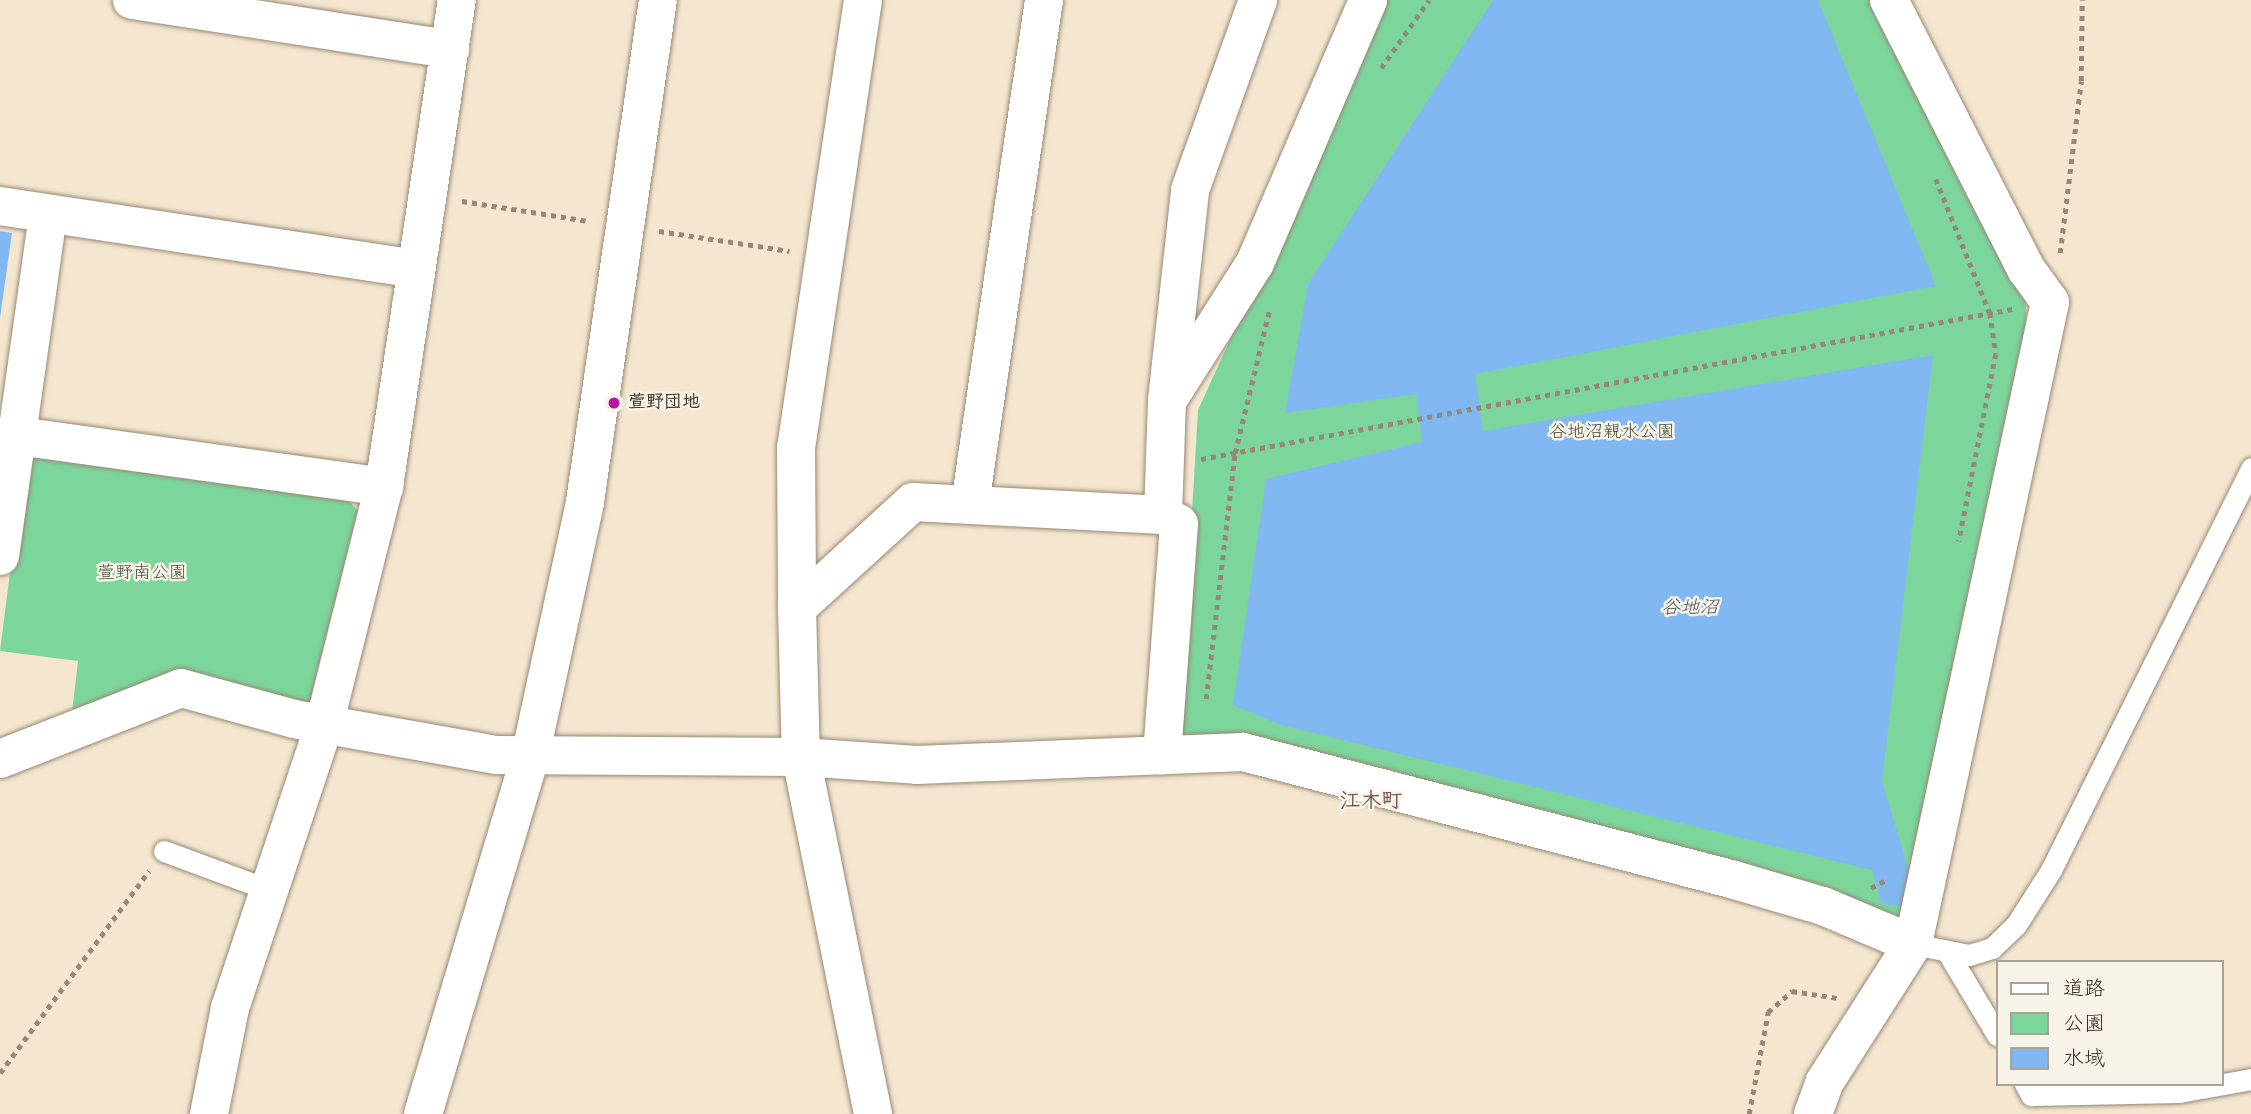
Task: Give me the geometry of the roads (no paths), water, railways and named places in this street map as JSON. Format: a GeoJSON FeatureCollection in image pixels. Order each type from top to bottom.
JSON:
{"type":"FeatureCollection","features":[{"type":"Feature","properties":{"kind":"street"},"geometry":{"type":"LineString","coordinates":[[132,0],[450,49]]}},
{"type":"Feature","properties":{"kind":"street"},"geometry":{"type":"LineString","coordinates":[[209,1114],[230,1008],[267,889],[324,725],[384,487],[457,0]]}},
{"type":"Feature","properties":{"kind":"street"},"geometry":{"type":"LineString","coordinates":[[423,1114],[530,757],[584,502],[658,0]]}},
{"type":"Feature","properties":{"kind":"street"},"geometry":{"type":"LineString","coordinates":[[863,0],[796,447],[797,608],[801,757],[873,1114]]}},
{"type":"Feature","properties":{"kind":"street"},"geometry":{"type":"LineString","coordinates":[[970,504],[1044,0]]}},
{"type":"Feature","properties":{"kind":"street"},"geometry":{"type":"LineString","coordinates":[[1163,515],[1167,400],[1190,190],[1258,0]]}},
{"type":"Feature","properties":{"kind":"street"},"geometry":{"type":"LineString","coordinates":[[1167,400],[1255,263],[1368,0]]}},
{"type":"Feature","properties":{"kind":"street"},"geometry":{"type":"LineString","coordinates":[[1813,1114],[1867,1013],[1931,949],[2050,302],[2026,270],[1889,0]]}},
{"type":"Feature","properties":{"kind":"street"},"geometry":{"type":"LineString","coordinates":[[0,206],[416,270]]}},
{"type":"Feature","properties":{"kind":"street"},"geometry":{"type":"LineString","coordinates":[[0,556],[48,214]]}},
{"type":"Feature","properties":{"kind":"street"},"geometry":{"type":"LineString","coordinates":[[18,436],[384,487]]}},
{"type":"Feature","properties":{"kind":"street"},"geometry":{"type":"LineString","coordinates":[[797,608],[913,502],[1163,515],[1179,524],[1162,755]]}},
{"type":"Feature","properties":{"kind":"street"},"geometry":{"type":"LineString","coordinates":[[0,759],[181,688],[324,725],[530,757],[554,752],[801,757],[917,765],[1055,764],[1162,755],[1243,752],[1731,879],[1823,906],[1931,949]]}},
{"type":"Feature","properties":{"kind":"lane"},"geometry":{"type":"LineString","coordinates":[[1931,949],[1992,948],[2016,925],[2051,870],[2251,468]]}},
{"type":"Feature","properties":{"kind":"lane"},"geometry":{"type":"LineString","coordinates":[[164,851],[267,889]]}},
{"type":"Feature","properties":{"kind":"lane"},"geometry":{"type":"LineString","coordinates":[[1931,949],[1996,1034]]}},
{"type":"Feature","properties":{"kind":"lane"},"geometry":{"type":"LineString","coordinates":[[2223,1084],[2251,1079]]}},
{"type":"Feature","properties":{"kind":"lane"},"geometry":{"type":"LineString","coordinates":[[2026,1086],[2031,1095],[2179,1093],[2215,1086]]}},
{"type":"Feature","properties":{"kind":"water","name":"谷地沼"},"geometry":{"type":"Polygon","coordinates":[[[1493,0],[1818,0],[1936,286],[1475,374],[1483,431],[1933,355],[1882,781],[1912,881],[1907,908],[1881,903],[1872,870],[1278,724],[1233,705],[1266,479],[1422,442],[1416,394],[1285,413],[1308,284],[1493,0]]]}},
{"type":"Feature","properties":{"kind":"water"},"geometry":{"type":"Polygon","coordinates":[[[0,231],[12,233],[0,318],[0,231]]]}},
{"type":"Feature","properties":{"kind":"place","name":"萱野団地"},"geometry":{"type":"Point","coordinates":[614,403]}},
{"type":"Feature","properties":{"kind":"district","name":"江木町"},"geometry":{"type":"Point","coordinates":[1371,802]}},
{"type":"Feature","properties":{"kind":"park label","name":"谷地沼親水公園"},"geometry":{"type":"Point","coordinates":[1612,433]}},
{"type":"Feature","properties":{"kind":"park label","name":"萱野南公園"},"geometry":{"type":"Point","coordinates":[142,574]}}]}
